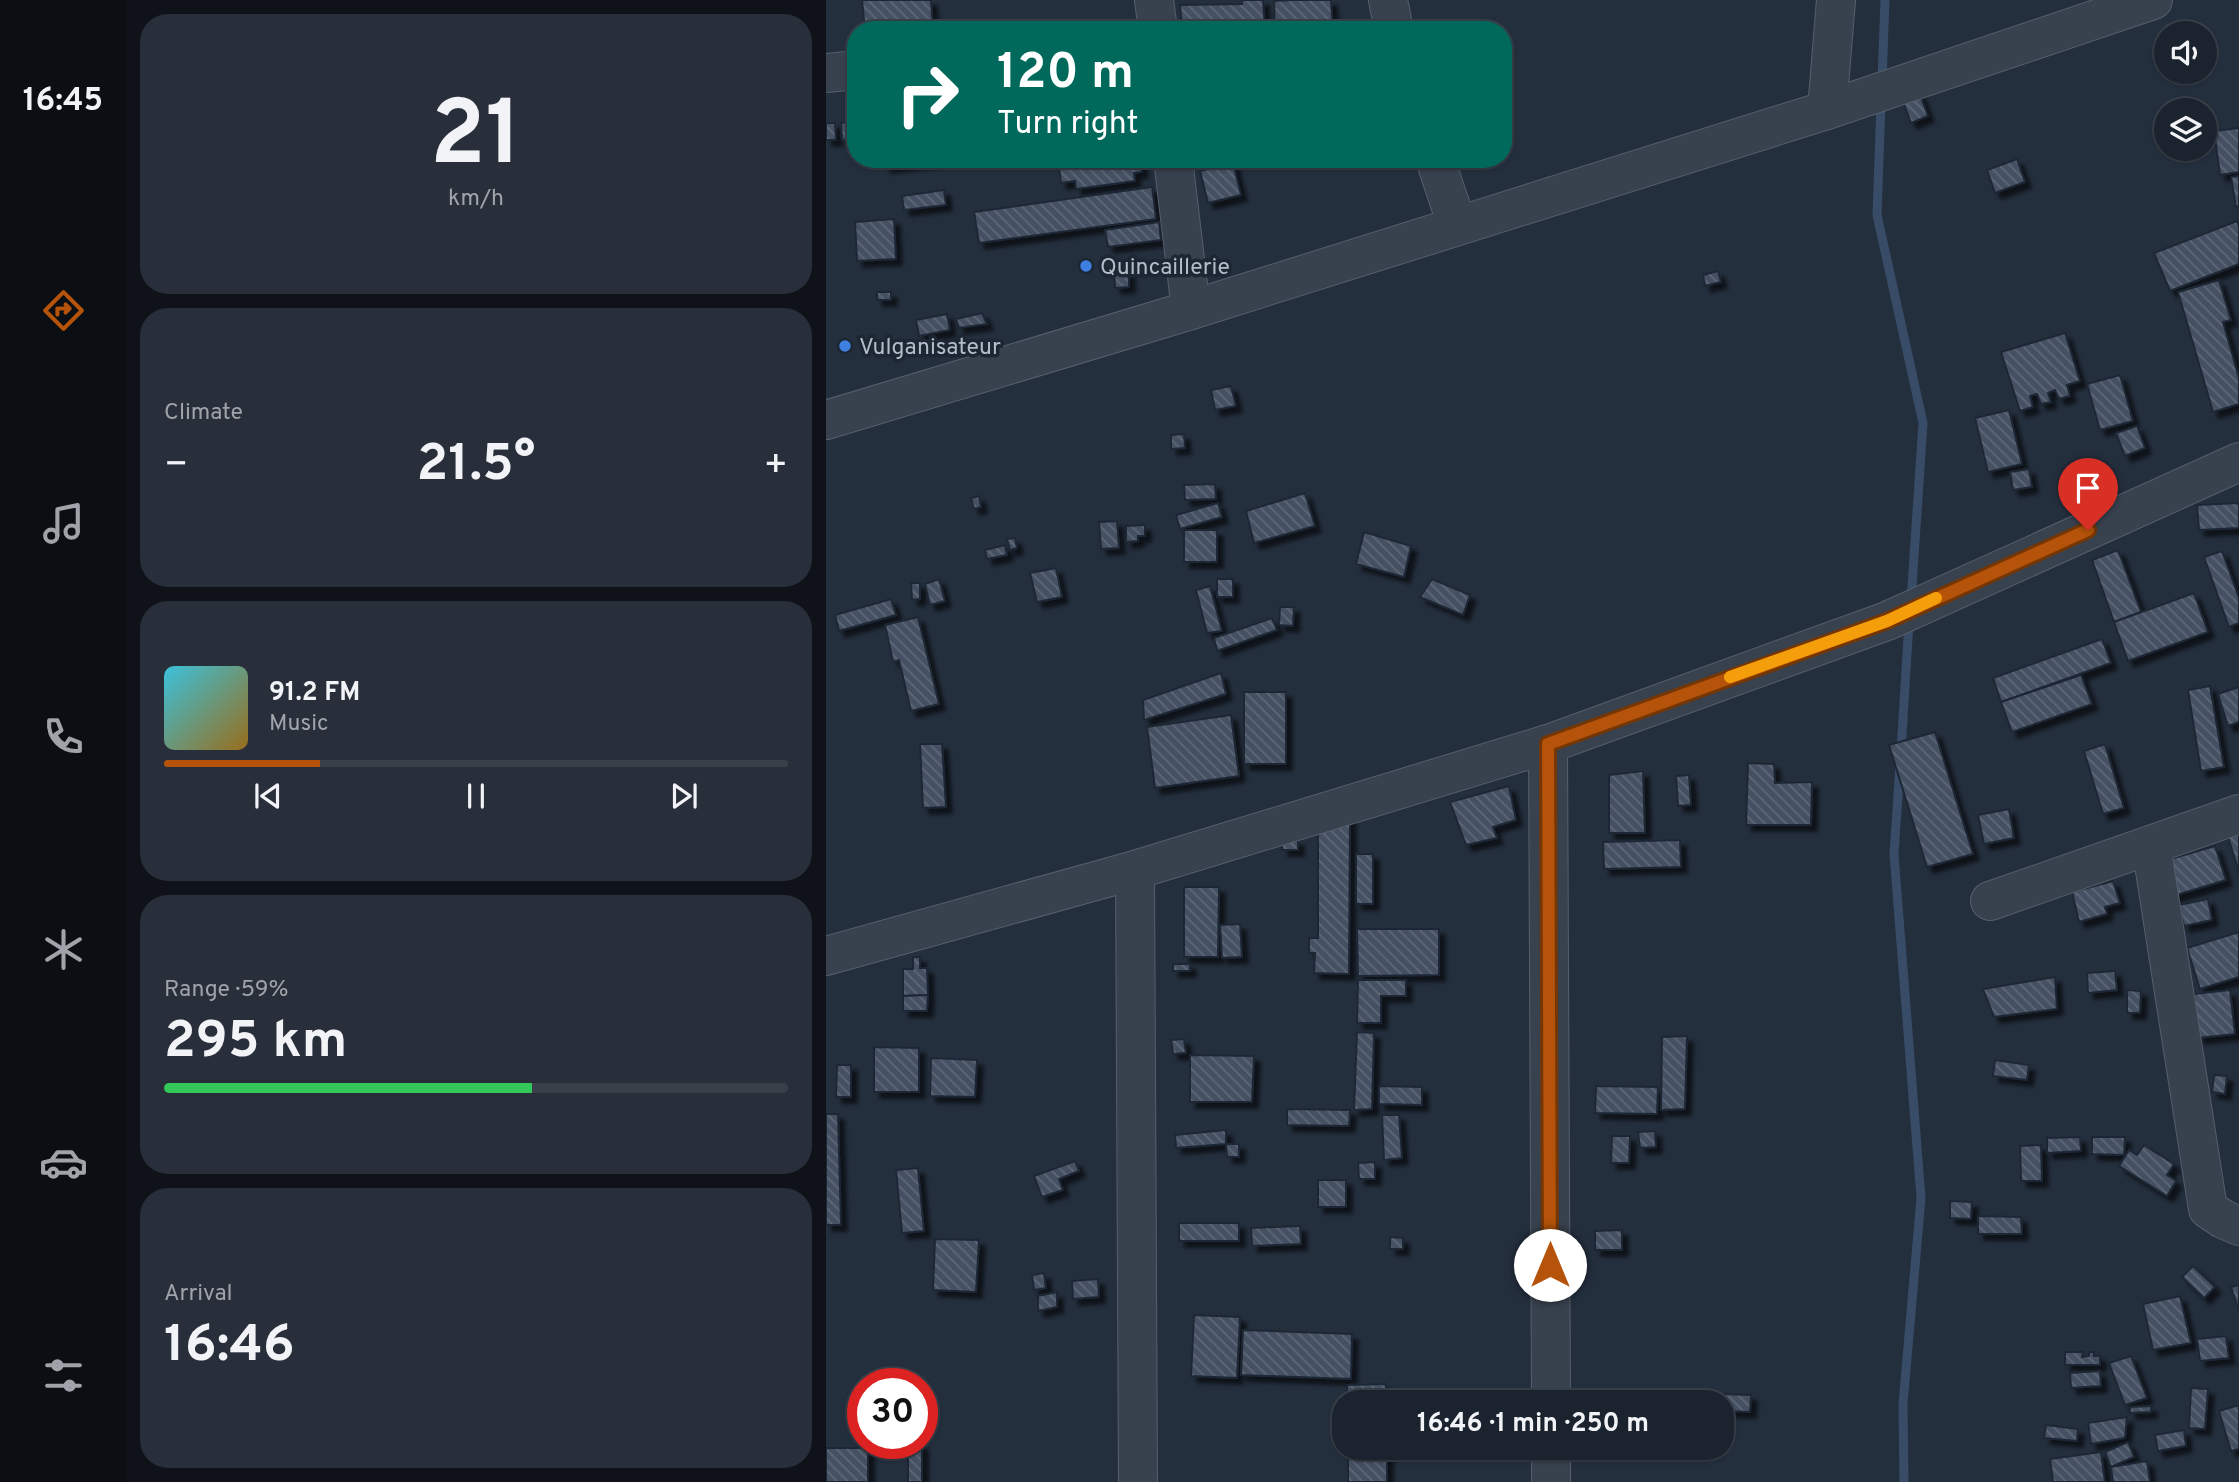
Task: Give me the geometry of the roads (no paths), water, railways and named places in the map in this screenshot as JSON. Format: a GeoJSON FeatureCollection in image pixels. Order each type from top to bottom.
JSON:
{"type":"FeatureCollection","features":[{"type":"Feature","properties":{"kind":"street"},"geometry":{"type":"LineString","coordinates":[[1154,0],[1157,21]]}},
{"type":"Feature","properties":{"kind":"street"},"geometry":{"type":"LineString","coordinates":[[1388,0],[1392,21]]}},
{"type":"Feature","properties":{"kind":"street"},"geometry":{"type":"LineString","coordinates":[[1827,110],[1836,0]]}},
{"type":"Feature","properties":{"kind":"street"},"geometry":{"type":"LineString","coordinates":[[826,420],[1191,310],[1827,110],[2153,0]]}},
{"type":"Feature","properties":{"kind":"street"},"geometry":{"type":"LineString","coordinates":[[826,73],[847,71]]}},
{"type":"Feature","properties":{"kind":"street"},"geometry":{"type":"LineString","coordinates":[[1174,168],[1191,310]]}},
{"type":"Feature","properties":{"kind":"street"},"geometry":{"type":"LineString","coordinates":[[1438,168],[1457,225]]}},
{"type":"Feature","properties":{"kind":"street"},"geometry":{"type":"LineString","coordinates":[[826,957],[1135,870],[1548,744],[1887,621],[2239,461]]}},
{"type":"Feature","properties":{"kind":"street"},"geometry":{"type":"LineString","coordinates":[[1548,744],[1551,1390]]}},
{"type":"Feature","properties":{"kind":"street"},"geometry":{"type":"LineString","coordinates":[[1990,901],[2239,814]]}},
{"type":"Feature","properties":{"kind":"street"},"geometry":{"type":"LineString","coordinates":[[2151,845],[2208,1209],[2223,1220],[2239,1226]]}},
{"type":"Feature","properties":{"kind":"street"},"geometry":{"type":"LineString","coordinates":[[1135,870],[1138,1482]]}},
{"type":"Feature","properties":{"kind":"street"},"geometry":{"type":"LineString","coordinates":[[1551,1460],[1551,1482]]}},
{"type":"Feature","properties":{"kind":"waterway"},"geometry":{"type":"LineString","coordinates":[[1882,81],[1885,0]]}},
{"type":"Feature","properties":{"kind":"waterway"},"geometry":{"type":"LineString","coordinates":[[1881,102],[1877,215],[1923,423],[1911,601]]}},
{"type":"Feature","properties":{"kind":"waterway"},"geometry":{"type":"LineString","coordinates":[[1901,751],[1909,622]]}},
{"type":"Feature","properties":{"kind":"waterway"},"geometry":{"type":"LineString","coordinates":[[1900,765],[1894,854],[1921,1198],[1903,1404],[1904,1482]]}},
{"type":"Feature","properties":{"kind":"place","name":"Quincaillerie"},"geometry":{"type":"Point","coordinates":[1086,266]}},
{"type":"Feature","properties":{"kind":"place","name":"Vulganisateur"},"geometry":{"type":"Point","coordinates":[845,346]}}]}
